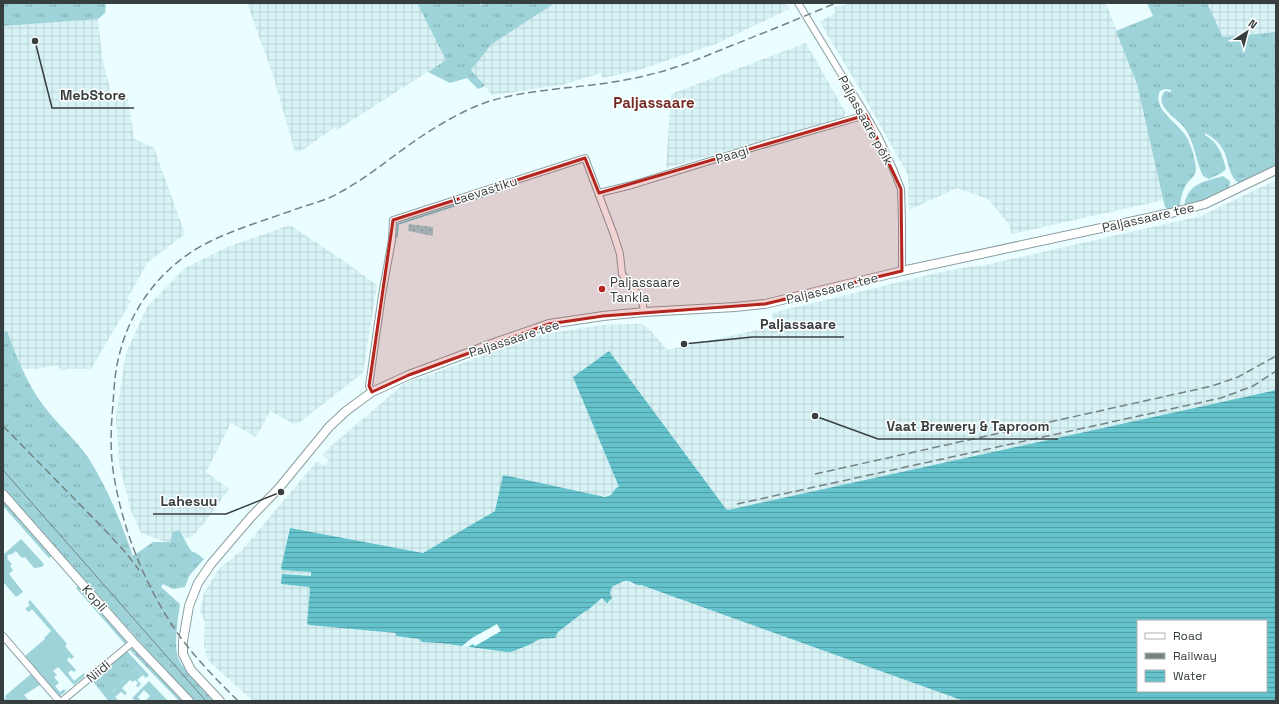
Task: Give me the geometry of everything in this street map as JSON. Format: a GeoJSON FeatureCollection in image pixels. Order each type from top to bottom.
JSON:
{"type":"FeatureCollection","features":[{"type":"Feature","properties":{"kind":"street","name":"Paljassaare põik"},"geometry":{"type":"LineString","coordinates":[[798,3],[879,138],[901,189],[902,271]]}},
{"type":"Feature","properties":{"kind":"street","name":"Paagi"},"geometry":{"type":"LineString","coordinates":[[599,193],[866,115]]}},
{"type":"Feature","properties":{"kind":"street","name":"Laevastiku"},"geometry":{"type":"LineString","coordinates":[[372,392],[369,386],[382,295],[392,240],[393,220],[585,158],[614,235],[620,254],[622,274],[637,293],[643,305],[644,312]]}},
{"type":"Feature","properties":{"kind":"street","name":"Paljassaare tee"},"geometry":{"type":"LineString","coordinates":[[220,701],[191,670],[183,654],[183,641],[189,606],[198,583],[211,564],[263,503],[279,488],[329,427],[346,411],[372,392],[409,375],[549,324],[644,312],[765,304],[902,271],[1205,204],[1276,170]]}},
{"type":"Feature","properties":{"kind":"street","name":"Kopli"},"geometry":{"type":"LineString","coordinates":[[3,494],[133,642],[188,701]]}},
{"type":"Feature","properties":{"kind":"street"},"geometry":{"type":"LineString","coordinates":[[3,636],[59,701]]}},
{"type":"Feature","properties":{"kind":"street","name":"Niidi"},"geometry":{"type":"LineString","coordinates":[[62,701],[133,642]]}},
{"type":"Feature","properties":{"kind":"highlighted area"},"geometry":{"type":"Polygon","coordinates":[[[866,115],[901,189],[902,271],[765,304],[603,316],[549,324],[409,375],[372,392],[369,386],[393,220],[585,158],[599,193],[866,115]]]}},
{"type":"Feature","properties":{"kind":"shaded area"},"geometry":{"type":"Polygon","coordinates":[[[247,3],[417,3],[446,60],[337,130],[335,127],[303,150],[295,152],[273,75],[247,3]]]}},
{"type":"Feature","properties":{"kind":"shaded area"},"geometry":{"type":"Polygon","coordinates":[[[555,3],[786,3],[789,9],[718,43],[636,71],[602,78],[601,73],[562,85],[492,95],[471,70],[492,44],[555,3]]]}},
{"type":"Feature","properties":{"kind":"shaded area"},"geometry":{"type":"Polygon","coordinates":[[[852,3],[1106,3],[1137,84],[1164,200],[1012,234],[1008,223],[988,199],[957,188],[909,210],[908,175],[820,22],[836,12],[834,7],[852,3]]]}},
{"type":"Feature","properties":{"kind":"shaded area"},"geometry":{"type":"Polygon","coordinates":[[[1207,3],[1276,3],[1276,32],[1223,37],[1207,3]]]}},
{"type":"Feature","properties":{"kind":"shaded area"},"geometry":{"type":"Polygon","coordinates":[[[98,19],[102,57],[113,101],[128,99],[134,139],[154,148],[185,234],[148,262],[127,299],[131,301],[91,369],[69,369],[62,371],[57,365],[37,369],[21,369],[7,332],[3,332],[3,26],[98,19]]]}},
{"type":"Feature","properties":{"kind":"shaded area"},"geometry":{"type":"Polygon","coordinates":[[[806,43],[846,113],[843,118],[666,168],[671,94],[806,43]]]}},
{"type":"Feature","properties":{"kind":"shaded area"},"geometry":{"type":"Polygon","coordinates":[[[1276,180],[1276,390],[728,510],[609,351],[574,377],[619,487],[616,488],[611,495],[495,511],[423,553],[289,528],[282,570],[311,572],[311,576],[282,574],[281,584],[309,587],[307,622],[396,633],[396,636],[419,639],[422,642],[511,652],[540,639],[555,638],[558,632],[610,593],[612,587],[622,581],[628,581],[964,701],[253,701],[211,663],[206,656],[204,644],[205,622],[200,611],[204,593],[217,572],[242,550],[317,461],[324,466],[329,461],[323,455],[331,446],[405,383],[545,334],[603,325],[642,324],[651,331],[667,350],[775,326],[772,313],[945,271],[981,266],[1201,216],[1276,180]]]}},
{"type":"Feature","properties":{"kind":"shaded area"},"geometry":{"type":"Polygon","coordinates":[[[290,225],[377,285],[363,373],[296,425],[270,411],[256,437],[231,423],[206,472],[229,489],[205,522],[193,536],[169,543],[141,533],[131,511],[119,463],[116,417],[126,353],[147,307],[185,268],[225,248],[290,225]]]}},
{"type":"Feature","properties":{"kind":"green space"},"geometry":{"type":"Polygon","coordinates":[[[3,3],[106,3],[105,13],[98,19],[3,26],[3,3]]]}},
{"type":"Feature","properties":{"kind":"green space"},"geometry":{"type":"Polygon","coordinates":[[[417,3],[477,3],[481,5],[487,3],[555,3],[492,44],[471,70],[485,86],[478,89],[467,78],[450,83],[428,72],[446,60],[417,3]]]}},
{"type":"Feature","properties":{"kind":"green space"},"geometry":{"type":"Polygon","coordinates":[[[1147,3],[1207,3],[1223,37],[1276,32],[1276,168],[1241,184],[1231,173],[1224,152],[1220,146],[1215,139],[1205,133],[1205,135],[1217,145],[1226,169],[1220,174],[1209,179],[1203,176],[1187,132],[1163,106],[1162,96],[1165,91],[1170,92],[1172,90],[1165,89],[1160,91],[1158,98],[1160,105],[1169,118],[1186,136],[1193,152],[1196,172],[1184,189],[1181,197],[1180,208],[1170,210],[1165,207],[1137,84],[1116,31],[1153,16],[1147,3]]]}},
{"type":"Feature","properties":{"kind":"green space"},"geometry":{"type":"Polygon","coordinates":[[[1223,176],[1230,181],[1229,187],[1226,191],[1208,200],[1184,207],[1186,199],[1193,188],[1203,182],[1223,176]]]}},
{"type":"Feature","properties":{"kind":"green space"},"geometry":{"type":"Polygon","coordinates":[[[409,224],[433,227],[433,236],[408,231],[409,224]]]}},
{"type":"Feature","properties":{"kind":"green space"},"geometry":{"type":"Polygon","coordinates":[[[7,331],[22,370],[37,396],[48,412],[84,452],[96,470],[114,506],[133,556],[153,542],[170,542],[173,532],[179,530],[191,551],[204,559],[189,576],[185,587],[173,589],[163,584],[161,587],[180,604],[176,641],[179,660],[190,676],[213,701],[194,701],[3,488],[3,332],[7,331]]]}},
{"type":"Feature","properties":{"kind":"green space"},"geometry":{"type":"Polygon","coordinates":[[[3,501],[52,556],[49,558],[3,506],[3,501]]]}},
{"type":"Feature","properties":{"kind":"green space"},"geometry":{"type":"Polygon","coordinates":[[[21,539],[44,564],[42,567],[34,568],[25,557],[22,558],[16,551],[7,556],[7,559],[12,564],[10,566],[13,570],[9,574],[23,592],[16,597],[3,583],[3,555],[21,539]]]}},
{"type":"Feature","properties":{"kind":"green space"},"geometry":{"type":"Polygon","coordinates":[[[78,586],[127,642],[125,644],[76,588],[78,586]]]}},
{"type":"Feature","properties":{"kind":"green space"},"geometry":{"type":"Polygon","coordinates":[[[30,600],[67,644],[65,646],[74,657],[71,659],[69,657],[67,660],[76,670],[74,672],[71,670],[68,673],[74,681],[84,673],[85,676],[74,685],[58,667],[53,671],[57,675],[54,677],[59,683],[55,686],[60,692],[64,689],[66,691],[59,697],[25,656],[45,639],[44,638],[51,631],[32,609],[29,612],[25,609],[30,605],[28,603],[30,600]]]}},
{"type":"Feature","properties":{"kind":"green space"},"geometry":{"type":"Polygon","coordinates":[[[132,648],[183,701],[179,701],[130,650],[132,648]]]}},
{"type":"Feature","properties":{"kind":"green space"},"geometry":{"type":"Polygon","coordinates":[[[126,650],[149,675],[146,678],[136,668],[106,698],[92,680],[126,650]]]}},
{"type":"Feature","properties":{"kind":"green space"},"geometry":{"type":"Polygon","coordinates":[[[136,668],[143,675],[137,680],[141,684],[138,687],[136,686],[138,683],[135,680],[133,682],[130,680],[122,688],[127,693],[125,695],[121,692],[115,697],[119,701],[109,701],[106,698],[136,668]]]}},
{"type":"Feature","properties":{"kind":"green space"},"geometry":{"type":"Polygon","coordinates":[[[31,674],[40,685],[24,695],[29,701],[3,701],[3,698],[6,698],[5,696],[31,674]]]}},
{"type":"Feature","properties":{"kind":"green space"},"geometry":{"type":"Polygon","coordinates":[[[149,681],[168,701],[145,701],[150,696],[144,690],[138,697],[141,701],[136,701],[132,698],[149,681]]]}},
{"type":"Feature","properties":{"kind":"water"},"geometry":{"type":"Polygon","coordinates":[[[609,351],[728,510],[1276,390],[1276,701],[964,701],[628,581],[612,587],[610,593],[612,598],[607,603],[602,598],[558,632],[555,638],[540,639],[511,652],[422,642],[419,639],[396,636],[396,633],[309,625],[307,623],[309,587],[281,584],[282,574],[311,576],[311,572],[282,570],[281,568],[290,528],[423,553],[495,511],[503,475],[605,497],[611,495],[616,488],[619,487],[573,377],[609,351]]]}},
{"type":"Feature","properties":{"kind":"pier"},"geometry":{"type":"Polygon","coordinates":[[[497,624],[501,631],[475,646],[473,644],[468,647],[462,646],[472,638],[497,624]]]}},
{"type":"Feature","properties":{"kind":"waterway"},"geometry":{"type":"LineString","coordinates":[[397,237],[398,224],[503,190]]}},
{"type":"Feature","properties":{"kind":"tram line"},"geometry":{"type":"LineString","coordinates":[[3,470],[206,701]]}},
{"type":"Feature","properties":{"kind":"railway"},"geometry":{"type":"LineString","coordinates":[[238,701],[208,671],[181,638],[168,619],[146,579],[137,558],[122,515],[117,492],[112,462],[111,429],[114,386],[119,356],[132,320],[141,303],[152,288],[179,261],[194,250],[233,231],[321,201],[343,191],[430,131],[453,117],[478,105],[515,95],[617,81],[658,73],[705,56],[836,3]]}},
{"type":"Feature","properties":{"kind":"railway"},"geometry":{"type":"LineString","coordinates":[[815,474],[1212,386],[1238,377],[1276,356]]}},
{"type":"Feature","properties":{"kind":"railway"},"geometry":{"type":"LineString","coordinates":[[737,504],[1221,398],[1253,386],[1276,371]]}},
{"type":"Feature","properties":{"kind":"railway"},"geometry":{"type":"LineString","coordinates":[[3,426],[104,529],[139,570]]}},
{"type":"Feature","properties":{"kind":"place","name":"MebStore"},"geometry":{"type":"Point","coordinates":[35,41]}},
{"type":"Feature","properties":{"kind":"place","name":"Paljassaare Tankla"},"geometry":{"type":"Point","coordinates":[602,289]}},
{"type":"Feature","properties":{"kind":"place","name":"Paljassaare"},"geometry":{"type":"Point","coordinates":[684,344]}},
{"type":"Feature","properties":{"kind":"place","name":"Vaat Brewery & Taproom"},"geometry":{"type":"Point","coordinates":[815,416]}},
{"type":"Feature","properties":{"kind":"place","name":"Lahesuu"},"geometry":{"type":"Point","coordinates":[281,492]}},
{"type":"Feature","properties":{"kind":"district","name":"Paljassaare"},"geometry":{"type":"Point","coordinates":[654,103]}}]}
